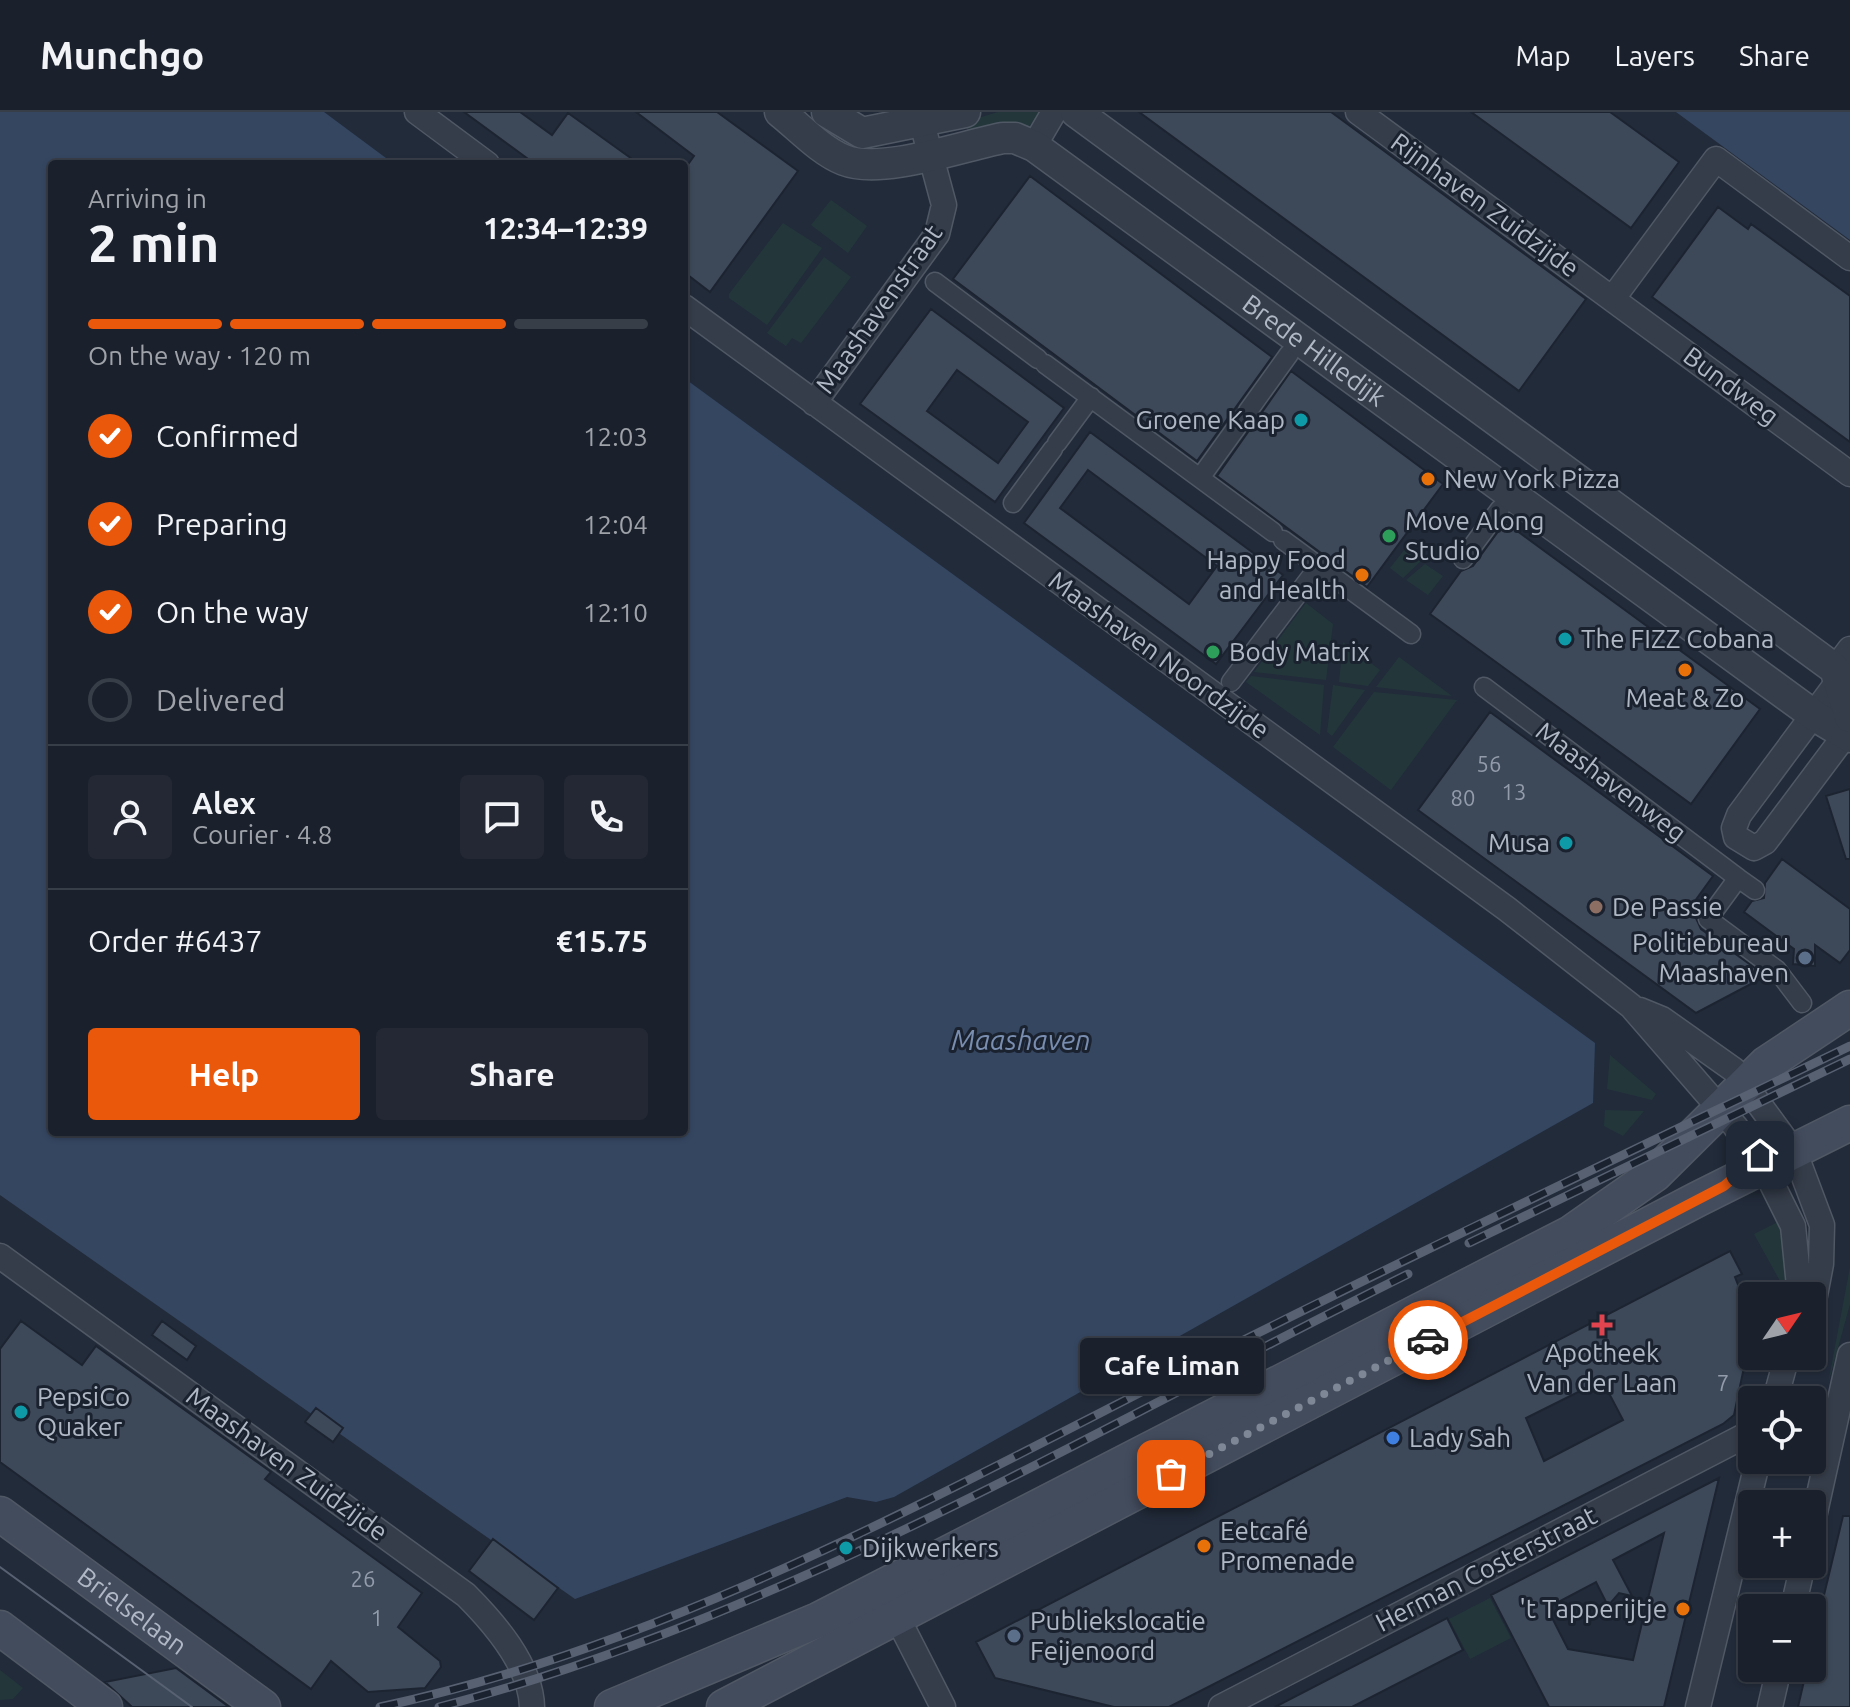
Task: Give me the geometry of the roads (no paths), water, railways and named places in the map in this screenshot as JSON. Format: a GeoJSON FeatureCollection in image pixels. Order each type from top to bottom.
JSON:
{"type":"FeatureCollection","features":[{"type":"Feature","properties":{"kind":"main road"},"geometry":{"type":"LineString","coordinates":[[612,1707],[818,1620],[1571,1233],[1632,1193],[1697,1134],[1730,1121],[1795,1041],[1850,1008]]}},
{"type":"Feature","properties":{"kind":"main road"},"geometry":{"type":"LineString","coordinates":[[724,1707],[1724,1186],[1771,1155],[1850,1123]]}},
{"type":"Feature","properties":{"kind":"main road","name":"Brielselaan"},"geometry":{"type":"LineString","coordinates":[[0,1514],[263,1707]]}},
{"type":"Feature","properties":{"kind":"main road"},"geometry":{"type":"LineString","coordinates":[[0,1628],[105,1707]]}},
{"type":"Feature","properties":{"kind":"street"},"geometry":{"type":"LineString","coordinates":[[417,112],[482,160]]}},
{"type":"Feature","properties":{"kind":"street","name":"Brede Hilledijk"},"geometry":{"type":"LineString","coordinates":[[780,112],[847,161],[872,165],[1003,138],[1015,138],[1034,146],[1815,716],[1849,729]]}},
{"type":"Feature","properties":{"kind":"street"},"geometry":{"type":"LineString","coordinates":[[827,112],[862,133],[921,117],[965,112]]}},
{"type":"Feature","properties":{"kind":"street"},"geometry":{"type":"LineString","coordinates":[[1034,146],[1054,112]]}},
{"type":"Feature","properties":{"kind":"street","name":"Brede Hilledijk"},"geometry":{"type":"LineString","coordinates":[[1076,112],[1842,666]]}},
{"type":"Feature","properties":{"kind":"street","name":"Rijnhaven Zuidzijde"},"geometry":{"type":"LineString","coordinates":[[1358,112],[1613,298]]}},
{"type":"Feature","properties":{"kind":"street","name":"Maashavenstraat"},"geometry":{"type":"LineString","coordinates":[[814,403],[937,234],[944,205],[921,117]]}},
{"type":"Feature","properties":{"kind":"street"},"geometry":{"type":"LineString","coordinates":[[1613,298],[1716,159],[1850,258]]}},
{"type":"Feature","properties":{"kind":"street"},"geometry":{"type":"LineString","coordinates":[[935,282],[1411,634]]}},
{"type":"Feature","properties":{"kind":"street","name":"Bundweg"},"geometry":{"type":"LineString","coordinates":[[1613,298],[1850,474]]}},
{"type":"Feature","properties":{"kind":"street","name":"Maashaven Noordzijde"},"geometry":{"type":"LineString","coordinates":[[688,310],[1507,909],[1631,1006],[1730,1121],[1771,1155]]}},
{"type":"Feature","properties":{"kind":"street"},"geometry":{"type":"LineString","coordinates":[[1200,478],[1289,354]]}},
{"type":"Feature","properties":{"kind":"street"},"geometry":{"type":"LineString","coordinates":[[1008,510],[1091,397]]}},
{"type":"Feature","properties":{"kind":"street"},"geometry":{"type":"LineString","coordinates":[[1463,559],[1500,509]]}},
{"type":"Feature","properties":{"kind":"street"},"geometry":{"type":"LineString","coordinates":[[1231,682],[1319,566]]}},
{"type":"Feature","properties":{"kind":"street"},"geometry":{"type":"LineString","coordinates":[[1842,666],[1849,729],[1765,842],[1760,847],[1748,846],[1736,837],[1734,828],[1739,815],[1815,716],[1842,666]]}},
{"type":"Feature","properties":{"kind":"street","name":"Maashavenweg"},"geometry":{"type":"LineString","coordinates":[[1484,687],[1755,890]]}},
{"type":"Feature","properties":{"kind":"street"},"geometry":{"type":"LineString","coordinates":[[1738,878],[1708,919],[1777,970],[1802,1003]]}},
{"type":"Feature","properties":{"kind":"street","name":"Maashaven Noordzijde"},"geometry":{"type":"LineString","coordinates":[[1631,1006],[1662,1019],[1697,1042],[1753,1096],[1771,1155]]}},
{"type":"Feature","properties":{"kind":"street"},"geometry":{"type":"LineString","coordinates":[[1771,1155],[1793,1226],[1799,1282]]}},
{"type":"Feature","properties":{"kind":"street"},"geometry":{"type":"LineString","coordinates":[[1771,1155],[1822,1225],[1818,1282]]}},
{"type":"Feature","properties":{"kind":"street","name":"Maashaven Zuidzijde"},"geometry":{"type":"LineString","coordinates":[[0,1256],[466,1595],[508,1645],[528,1685],[532,1707]]}},
{"type":"Feature","properties":{"kind":"street"},"geometry":{"type":"LineString","coordinates":[[1826,1419],[1850,1355]]}},
{"type":"Feature","properties":{"kind":"street","name":"Herman Costerstraat"},"geometry":{"type":"LineString","coordinates":[[1221,1707],[1738,1439]]}},
{"type":"Feature","properties":{"kind":"street"},"geometry":{"type":"LineString","coordinates":[[1698,1707],[1755,1474]]}},
{"type":"Feature","properties":{"kind":"street"},"geometry":{"type":"LineString","coordinates":[[897,1617],[943,1707]]}},
{"type":"Feature","properties":{"kind":"street"},"geometry":{"type":"LineString","coordinates":[[1770,1707],[1776,1682]]}},
{"type":"Feature","properties":{"kind":"water","name":"Maashaven"},"geometry":{"type":"Polygon","coordinates":[[[0,112],[324,112],[389,160],[48,160],[48,1136],[688,1136],[688,381],[1595,1043],[1593,1103],[894,1497],[876,1502],[847,1497],[575,1599],[0,1195],[0,112]]]}},
{"type":"Feature","properties":{"kind":"water"},"geometry":{"type":"Polygon","coordinates":[[[1676,112],[1850,112],[1850,240],[1676,112]]]}},
{"type":"Feature","properties":{"kind":"tram line"},"geometry":{"type":"LineString","coordinates":[[0,1567],[192,1707]]}},
{"type":"Feature","properties":{"kind":"railway"},"geometry":{"type":"LineString","coordinates":[[380,1707],[489,1679],[596,1645],[804,1559],[907,1511],[1368,1279],[1850,1046]]}},
{"type":"Feature","properties":{"kind":"railway"},"geometry":{"type":"LineString","coordinates":[[1469,1243],[1850,1059]]}},
{"type":"Feature","properties":{"kind":"railway"},"geometry":{"type":"LineString","coordinates":[[439,1707],[566,1669],[691,1623],[813,1572],[934,1516],[1408,1274]]}},
{"type":"Feature","properties":{"kind":"place","name":"Groene Kaap"},"geometry":{"type":"Point","coordinates":[1301,420]}},
{"type":"Feature","properties":{"kind":"place","name":"New York Pizza"},"geometry":{"type":"Point","coordinates":[1428,479]}},
{"type":"Feature","properties":{"kind":"place","name":"Move Along Studio"},"geometry":{"type":"Point","coordinates":[1389,536]}},
{"type":"Feature","properties":{"kind":"place","name":"Happy Food and Health"},"geometry":{"type":"Point","coordinates":[1362,575]}},
{"type":"Feature","properties":{"kind":"place","name":"The FIZZ Cobana"},"geometry":{"type":"Point","coordinates":[1565,639]}},
{"type":"Feature","properties":{"kind":"place","name":"Body Matrix"},"geometry":{"type":"Point","coordinates":[1213,652]}},
{"type":"Feature","properties":{"kind":"place","name":"Meat & Zo"},"geometry":{"type":"Point","coordinates":[1685,670]}},
{"type":"Feature","properties":{"kind":"place","name":"Musa"},"geometry":{"type":"Point","coordinates":[1566,843]}},
{"type":"Feature","properties":{"kind":"place","name":"De Passie"},"geometry":{"type":"Point","coordinates":[1596,907]}},
{"type":"Feature","properties":{"kind":"place","name":"Politiebureau Maashaven"},"geometry":{"type":"Point","coordinates":[1805,958]}},
{"type":"Feature","properties":{"kind":"place","name":"Apotheek Van der Laan"},"geometry":{"type":"Point","coordinates":[1602,1325]}},
{"type":"Feature","properties":{"kind":"place","name":"PepsiCo Quaker"},"geometry":{"type":"Point","coordinates":[21,1412]}},
{"type":"Feature","properties":{"kind":"place","name":"Lady Sah"},"geometry":{"type":"Point","coordinates":[1393,1438]}},
{"type":"Feature","properties":{"kind":"place","name":"Cafe Liman"},"geometry":{"type":"Point","coordinates":[1171,1474]}},
{"type":"Feature","properties":{"kind":"place","name":"Eetcafé Promenade"},"geometry":{"type":"Point","coordinates":[1204,1546]}},
{"type":"Feature","properties":{"kind":"place","name":"Dijkwerkers"},"geometry":{"type":"Point","coordinates":[846,1548]}},
{"type":"Feature","properties":{"kind":"place","name":"'t Tapperijtje"},"geometry":{"type":"Point","coordinates":[1683,1609]}},
{"type":"Feature","properties":{"kind":"place","name":"Publiekslocatie Feijenoord"},"geometry":{"type":"Point","coordinates":[1014,1636]}}]}
